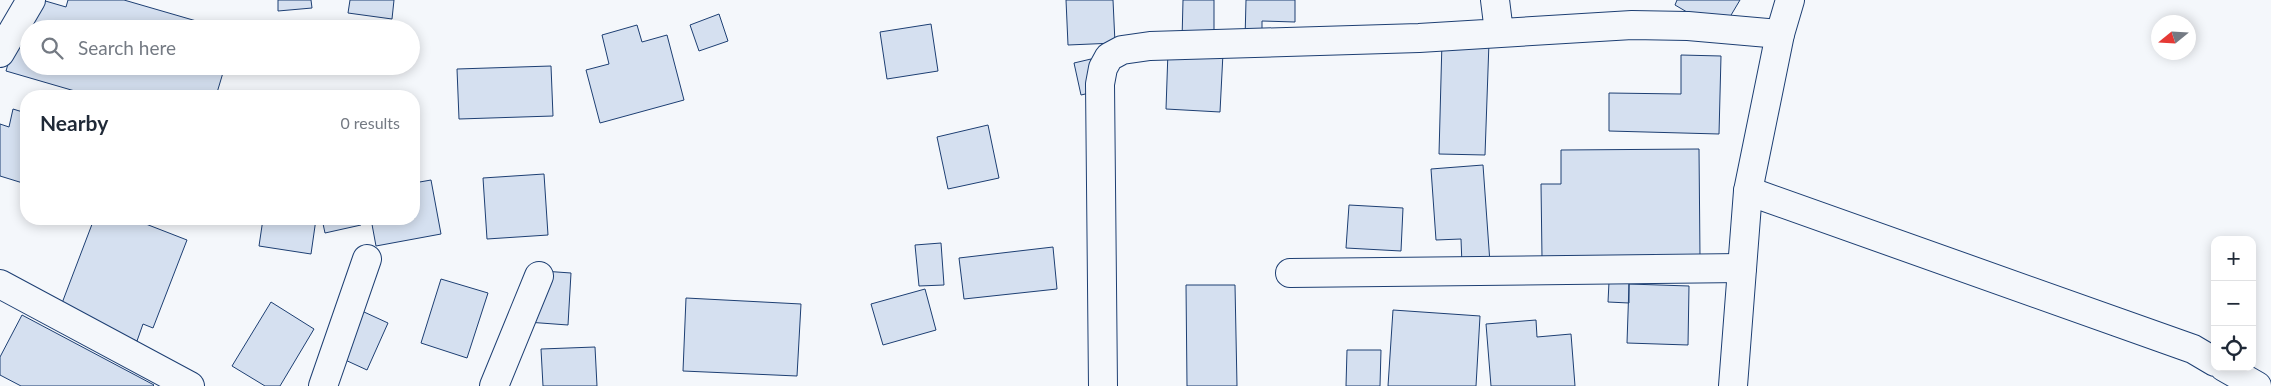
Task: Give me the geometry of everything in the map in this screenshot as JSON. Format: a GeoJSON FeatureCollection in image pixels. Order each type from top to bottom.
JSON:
{"type":"FeatureCollection","features":[{"type":"Feature","properties":{"kind":"street"},"geometry":{"type":"LineString","coordinates":[[0,54],[31,0]]}},
{"type":"Feature","properties":{"kind":"street"},"geometry":{"type":"LineString","coordinates":[[1495,0],[1499,32]]}},
{"type":"Feature","properties":{"kind":"street"},"geometry":{"type":"LineString","coordinates":[[1733,386],[1748,191],[1780,34],[1790,0]]}},
{"type":"Feature","properties":{"kind":"street"},"geometry":{"type":"LineString","coordinates":[[1103,386],[1100,84],[1103,68],[1109,57],[1122,50],[1150,46],[1418,38],[1632,25],[1688,26],[1780,34]]}},
{"type":"Feature","properties":{"kind":"street"},"geometry":{"type":"LineString","coordinates":[[1748,191],[2193,349],[2211,360]]}},
{"type":"Feature","properties":{"kind":"street"},"geometry":{"type":"LineString","coordinates":[[323,386],[367,260]]}},
{"type":"Feature","properties":{"kind":"street"},"geometry":{"type":"LineString","coordinates":[[1290,273],[1742,268]]}},
{"type":"Feature","properties":{"kind":"street"},"geometry":{"type":"LineString","coordinates":[[494,386],[539,276]]}},
{"type":"Feature","properties":{"kind":"street"},"geometry":{"type":"LineString","coordinates":[[0,284],[190,386]]}},
{"type":"Feature","properties":{"kind":"street"},"geometry":{"type":"LineString","coordinates":[[2231,371],[2257,386]]}},
{"type":"Feature","properties":{"kind":"building"},"geometry":{"type":"Polygon","coordinates":[[[26,0],[42,0],[66,7],[68,0],[124,0],[193,20],[20,20],[26,0]]]}},
{"type":"Feature","properties":{"kind":"building"},"geometry":{"type":"Polygon","coordinates":[[[278,0],[311,0],[312,8],[278,11],[278,0]]]}},
{"type":"Feature","properties":{"kind":"building"},"geometry":{"type":"Polygon","coordinates":[[[350,0],[394,0],[392,19],[348,13],[350,0]]]}},
{"type":"Feature","properties":{"kind":"building"},"geometry":{"type":"Polygon","coordinates":[[[1066,0],[1113,0],[1115,43],[1068,45],[1066,0]]]}},
{"type":"Feature","properties":{"kind":"building"},"geometry":{"type":"Polygon","coordinates":[[[1183,0],[1214,0],[1214,41],[1182,40],[1183,0]]]}},
{"type":"Feature","properties":{"kind":"building"},"geometry":{"type":"Polygon","coordinates":[[[1246,0],[1295,0],[1295,22],[1262,21],[1262,40],[1245,40],[1246,0]]]}},
{"type":"Feature","properties":{"kind":"building"},"geometry":{"type":"Polygon","coordinates":[[[1677,0],[1740,0],[1721,32],[1675,5],[1677,0]]]}},
{"type":"Feature","properties":{"kind":"building"},"geometry":{"type":"Polygon","coordinates":[[[719,14],[728,41],[699,51],[690,25],[719,14]]]}},
{"type":"Feature","properties":{"kind":"building"},"geometry":{"type":"Polygon","coordinates":[[[20,21],[20,75],[222,75],[218,90],[71,90],[6,71],[20,21]]]}},
{"type":"Feature","properties":{"kind":"building"},"geometry":{"type":"Polygon","coordinates":[[[931,24],[938,71],[887,79],[880,32],[931,24]]]}},
{"type":"Feature","properties":{"kind":"building"},"geometry":{"type":"Polygon","coordinates":[[[637,25],[642,42],[667,35],[684,100],[600,123],[586,70],[609,64],[602,35],[637,25]]]}},
{"type":"Feature","properties":{"kind":"building"},"geometry":{"type":"Polygon","coordinates":[[[1442,41],[1489,42],[1485,155],[1439,154],[1442,41]]]}},
{"type":"Feature","properties":{"kind":"building"},"geometry":{"type":"Polygon","coordinates":[[[1168,51],[1223,53],[1220,112],[1166,109],[1168,51]]]}},
{"type":"Feature","properties":{"kind":"building"},"geometry":{"type":"Polygon","coordinates":[[[1681,55],[1721,56],[1719,134],[1609,131],[1609,93],[1681,94],[1681,55]]]}},
{"type":"Feature","properties":{"kind":"building"},"geometry":{"type":"Polygon","coordinates":[[[1091,59],[1098,91],[1081,95],[1074,63],[1091,59]]]}},
{"type":"Feature","properties":{"kind":"building"},"geometry":{"type":"Polygon","coordinates":[[[551,66],[553,116],[459,119],[457,69],[551,66]]]}},
{"type":"Feature","properties":{"kind":"building"},"geometry":{"type":"Polygon","coordinates":[[[13,109],[20,111],[20,182],[0,176],[0,124],[9,127],[13,109]]]}},
{"type":"Feature","properties":{"kind":"building"},"geometry":{"type":"Polygon","coordinates":[[[988,125],[999,178],[948,189],[937,137],[988,125]]]}},
{"type":"Feature","properties":{"kind":"building"},"geometry":{"type":"Polygon","coordinates":[[[1699,149],[1700,257],[1542,258],[1541,184],[1561,184],[1561,150],[1699,149]]]}},
{"type":"Feature","properties":{"kind":"building"},"geometry":{"type":"Polygon","coordinates":[[[1483,165],[1490,263],[1462,265],[1461,239],[1436,240],[1431,169],[1483,165]]]}},
{"type":"Feature","properties":{"kind":"building"},"geometry":{"type":"Polygon","coordinates":[[[544,174],[548,235],[487,239],[483,178],[544,174]]]}},
{"type":"Feature","properties":{"kind":"building"},"geometry":{"type":"Polygon","coordinates":[[[431,180],[441,234],[376,246],[372,225],[420,225],[420,182],[431,180]]]}},
{"type":"Feature","properties":{"kind":"building"},"geometry":{"type":"Polygon","coordinates":[[[1349,205],[1403,208],[1401,251],[1346,248],[1349,205]]]}},
{"type":"Feature","properties":{"kind":"building"},"geometry":{"type":"Polygon","coordinates":[[[92,225],[148,225],[187,240],[153,328],[143,324],[137,341],[59,311],[92,225]]]}},
{"type":"Feature","properties":{"kind":"building"},"geometry":{"type":"Polygon","coordinates":[[[262,225],[315,225],[311,254],[259,246],[262,225]]]}},
{"type":"Feature","properties":{"kind":"building"},"geometry":{"type":"Polygon","coordinates":[[[323,225],[361,225],[325,233],[323,225]]]}},
{"type":"Feature","properties":{"kind":"building"},"geometry":{"type":"Polygon","coordinates":[[[941,243],[944,285],[919,286],[915,245],[941,243]]]}},
{"type":"Feature","properties":{"kind":"building"},"geometry":{"type":"Polygon","coordinates":[[[1053,247],[1057,289],[964,299],[959,258],[1053,247]]]}},
{"type":"Feature","properties":{"kind":"building"},"geometry":{"type":"Polygon","coordinates":[[[529,270],[571,273],[568,325],[527,322],[529,270]]]}},
{"type":"Feature","properties":{"kind":"building"},"geometry":{"type":"Polygon","coordinates":[[[441,279],[488,293],[467,358],[421,343],[441,279]]]}},
{"type":"Feature","properties":{"kind":"building"},"geometry":{"type":"Polygon","coordinates":[[[1609,282],[1629,283],[1629,303],[1608,302],[1609,282]]]}},
{"type":"Feature","properties":{"kind":"building"},"geometry":{"type":"Polygon","coordinates":[[[1629,284],[1689,286],[1688,345],[1627,343],[1629,284]]]}},
{"type":"Feature","properties":{"kind":"building"},"geometry":{"type":"Polygon","coordinates":[[[1186,285],[1235,285],[1237,386],[1187,386],[1186,285]]]}},
{"type":"Feature","properties":{"kind":"building"},"geometry":{"type":"Polygon","coordinates":[[[925,289],[936,330],[883,345],[871,304],[925,289]]]}},
{"type":"Feature","properties":{"kind":"building"},"geometry":{"type":"Polygon","coordinates":[[[686,298],[801,304],[797,376],[683,371],[686,298]]]}},
{"type":"Feature","properties":{"kind":"building"},"geometry":{"type":"Polygon","coordinates":[[[271,302],[314,329],[280,386],[265,386],[232,366],[271,302]]]}},
{"type":"Feature","properties":{"kind":"building"},"geometry":{"type":"Polygon","coordinates":[[[351,306],[388,323],[367,370],[330,353],[351,306]]]}},
{"type":"Feature","properties":{"kind":"building"},"geometry":{"type":"Polygon","coordinates":[[[1393,310],[1480,316],[1476,386],[1388,386],[1393,310]]]}},
{"type":"Feature","properties":{"kind":"building"},"geometry":{"type":"Polygon","coordinates":[[[22,315],[154,385],[21,386],[0,375],[0,357],[22,315]]]}},
{"type":"Feature","properties":{"kind":"building"},"geometry":{"type":"Polygon","coordinates":[[[1536,320],[1537,337],[1571,334],[1575,386],[1491,386],[1486,324],[1536,320]]]}},
{"type":"Feature","properties":{"kind":"building"},"geometry":{"type":"Polygon","coordinates":[[[595,347],[597,386],[543,386],[541,349],[595,347]]]}},
{"type":"Feature","properties":{"kind":"building"},"geometry":{"type":"Polygon","coordinates":[[[1347,350],[1381,350],[1380,386],[1346,386],[1347,350]]]}}]}
